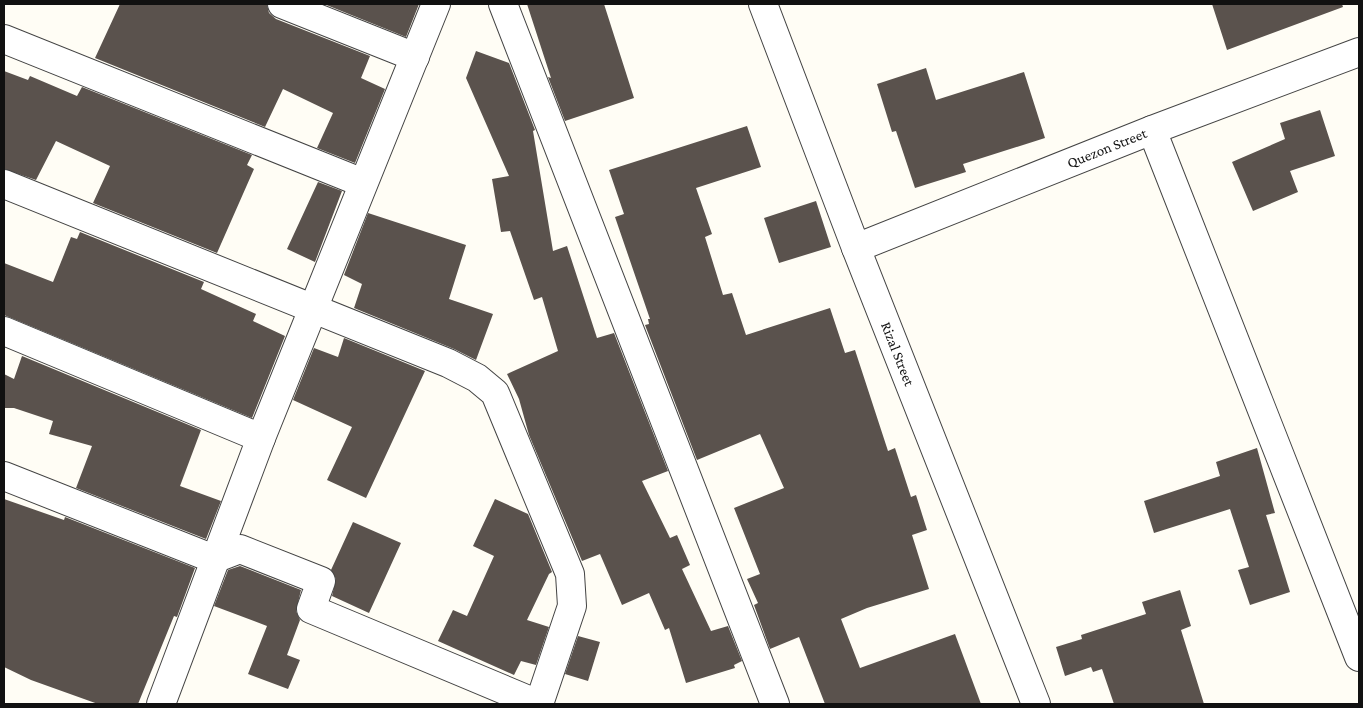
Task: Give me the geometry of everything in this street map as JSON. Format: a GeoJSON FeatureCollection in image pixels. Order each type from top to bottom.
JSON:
{"type":"FeatureCollection","features":[{"type":"Feature","properties":{"kind":"street"},"geometry":{"type":"LineString","coordinates":[[282,4],[415,57]]}},
{"type":"Feature","properties":{"kind":"street"},"geometry":{"type":"LineString","coordinates":[[161,704],[260,438],[436,4]]}},
{"type":"Feature","properties":{"kind":"street"},"geometry":{"type":"LineString","coordinates":[[503,4],[775,704]]}},
{"type":"Feature","properties":{"kind":"street","name":"Rizal Street"},"geometry":{"type":"LineString","coordinates":[[763,4],[856,248],[1036,704]]}},
{"type":"Feature","properties":{"kind":"street"},"geometry":{"type":"LineString","coordinates":[[4,38],[363,183]]}},
{"type":"Feature","properties":{"kind":"street","name":"Quezon Street"},"geometry":{"type":"LineString","coordinates":[[856,248],[1152,130],[1359,52]]}},
{"type":"Feature","properties":{"kind":"street"},"geometry":{"type":"LineString","coordinates":[[1152,130],[1359,657]]}},
{"type":"Feature","properties":{"kind":"street"},"geometry":{"type":"LineString","coordinates":[[4,184],[448,362],[478,378],[495,393],[570,574],[573,591],[572,606],[538,704],[311,609],[321,581],[240,549],[214,559],[4,476]]}},
{"type":"Feature","properties":{"kind":"street"},"geometry":{"type":"LineString","coordinates":[[4,331],[260,438]]}},
{"type":"Feature","properties":{"kind":"building"},"geometry":{"type":"Polygon","coordinates":[[[120,4],[267,4],[269,13],[276,19],[370,56],[361,78],[385,89],[355,163],[317,148],[333,113],[283,89],[265,127],[95,58],[120,4]]]}},
{"type":"Feature","properties":{"kind":"building"},"geometry":{"type":"Polygon","coordinates":[[[324,4],[419,4],[406,37],[324,4]]]}},
{"type":"Feature","properties":{"kind":"building"},"geometry":{"type":"Polygon","coordinates":[[[527,4],[604,4],[634,98],[565,121],[548,77],[551,78],[527,4]]]}},
{"type":"Feature","properties":{"kind":"building"},"geometry":{"type":"Polygon","coordinates":[[[1212,4],[1342,4],[1343,7],[1227,50],[1212,4]]]}},
{"type":"Feature","properties":{"kind":"building"},"geometry":{"type":"Polygon","coordinates":[[[476,51],[509,63],[535,130],[533,131],[553,251],[567,246],[597,338],[614,333],[668,471],[642,481],[670,538],[677,535],[690,565],[682,569],[711,631],[728,626],[742,661],[734,665],[735,668],[686,683],[669,628],[665,630],[649,593],[622,605],[600,554],[582,561],[529,435],[519,399],[507,374],[558,351],[542,297],[534,300],[510,231],[501,232],[492,179],[509,176],[466,78],[476,51]]]}},
{"type":"Feature","properties":{"kind":"building"},"geometry":{"type":"Polygon","coordinates":[[[926,68],[936,100],[1024,72],[1045,138],[963,164],[966,172],[915,188],[896,131],[892,132],[877,84],[926,68]]]}},
{"type":"Feature","properties":{"kind":"building"},"geometry":{"type":"Polygon","coordinates":[[[4,71],[28,80],[30,76],[77,96],[82,87],[252,155],[247,165],[254,169],[217,253],[93,203],[110,166],[56,141],[36,180],[4,169],[4,71]]]}},
{"type":"Feature","properties":{"kind":"building"},"geometry":{"type":"Polygon","coordinates":[[[1320,110],[1335,156],[1290,171],[1298,192],[1253,211],[1232,162],[1285,139],[1280,123],[1320,110]]]}},
{"type":"Feature","properties":{"kind":"building"},"geometry":{"type":"Polygon","coordinates":[[[747,126],[761,167],[696,188],[712,234],[705,237],[723,295],[732,293],[746,335],[830,308],[845,353],[855,350],[888,451],[895,448],[911,497],[916,495],[927,530],[912,535],[929,589],[867,608],[841,619],[860,668],[955,634],[981,704],[825,704],[799,637],[770,649],[754,605],[758,603],[747,579],[760,574],[734,508],[784,488],[760,434],[697,460],[645,325],[649,324],[648,319],[650,319],[615,217],[624,214],[609,170],[747,126]]]}},
{"type":"Feature","properties":{"kind":"building"},"geometry":{"type":"Polygon","coordinates":[[[318,182],[342,191],[315,262],[287,249],[318,182]]]}},
{"type":"Feature","properties":{"kind":"building"},"geometry":{"type":"Polygon","coordinates":[[[816,201],[831,247],[779,263],[764,218],[816,201]]]}},
{"type":"Feature","properties":{"kind":"building"},"geometry":{"type":"Polygon","coordinates":[[[368,213],[466,245],[449,299],[493,314],[476,360],[354,308],[362,284],[344,275],[368,213]]]}},
{"type":"Feature","properties":{"kind":"building"},"geometry":{"type":"Polygon","coordinates":[[[80,232],[204,282],[201,289],[256,314],[253,321],[285,336],[252,418],[4,315],[4,263],[53,282],[71,237],[77,239],[80,232]]]}},
{"type":"Feature","properties":{"kind":"building"},"geometry":{"type":"Polygon","coordinates":[[[344,338],[425,371],[366,498],[327,480],[352,427],[293,400],[314,348],[338,357],[344,338]]]}},
{"type":"Feature","properties":{"kind":"building"},"geometry":{"type":"Polygon","coordinates":[[[22,356],[201,430],[180,486],[221,501],[206,539],[76,488],[92,446],[49,434],[53,421],[14,408],[4,408],[4,374],[14,379],[22,356]]]}},
{"type":"Feature","properties":{"kind":"building"},"geometry":{"type":"Polygon","coordinates":[[[1257,448],[1275,513],[1266,515],[1290,592],[1250,605],[1238,570],[1249,567],[1230,509],[1154,533],[1144,501],[1220,476],[1216,462],[1257,448]]]}},
{"type":"Feature","properties":{"kind":"building"},"geometry":{"type":"Polygon","coordinates":[[[4,499],[64,520],[65,517],[195,568],[177,617],[174,616],[138,704],[98,704],[31,680],[4,667],[4,499]]]}},
{"type":"Feature","properties":{"kind":"building"},"geometry":{"type":"Polygon","coordinates":[[[495,499],[528,514],[552,572],[549,574],[527,620],[549,627],[536,665],[521,661],[514,675],[438,641],[453,610],[467,616],[494,556],[473,546],[495,499]]]}},
{"type":"Feature","properties":{"kind":"building"},"geometry":{"type":"Polygon","coordinates":[[[353,522],[401,543],[369,613],[332,596],[336,579],[331,570],[353,522]]]}},
{"type":"Feature","properties":{"kind":"building"},"geometry":{"type":"Polygon","coordinates":[[[240,566],[301,590],[296,611],[300,620],[287,655],[300,660],[288,689],[248,674],[267,626],[214,606],[228,570],[240,566]]]}},
{"type":"Feature","properties":{"kind":"building"},"geometry":{"type":"Polygon","coordinates":[[[1180,590],[1191,626],[1181,630],[1204,704],[1114,704],[1102,669],[1093,672],[1091,667],[1065,676],[1056,647],[1082,639],[1081,635],[1146,614],[1142,602],[1180,590]]]}},
{"type":"Feature","properties":{"kind":"building"},"geometry":{"type":"Polygon","coordinates":[[[578,636],[600,642],[588,681],[565,674],[578,636]]]}}]}
